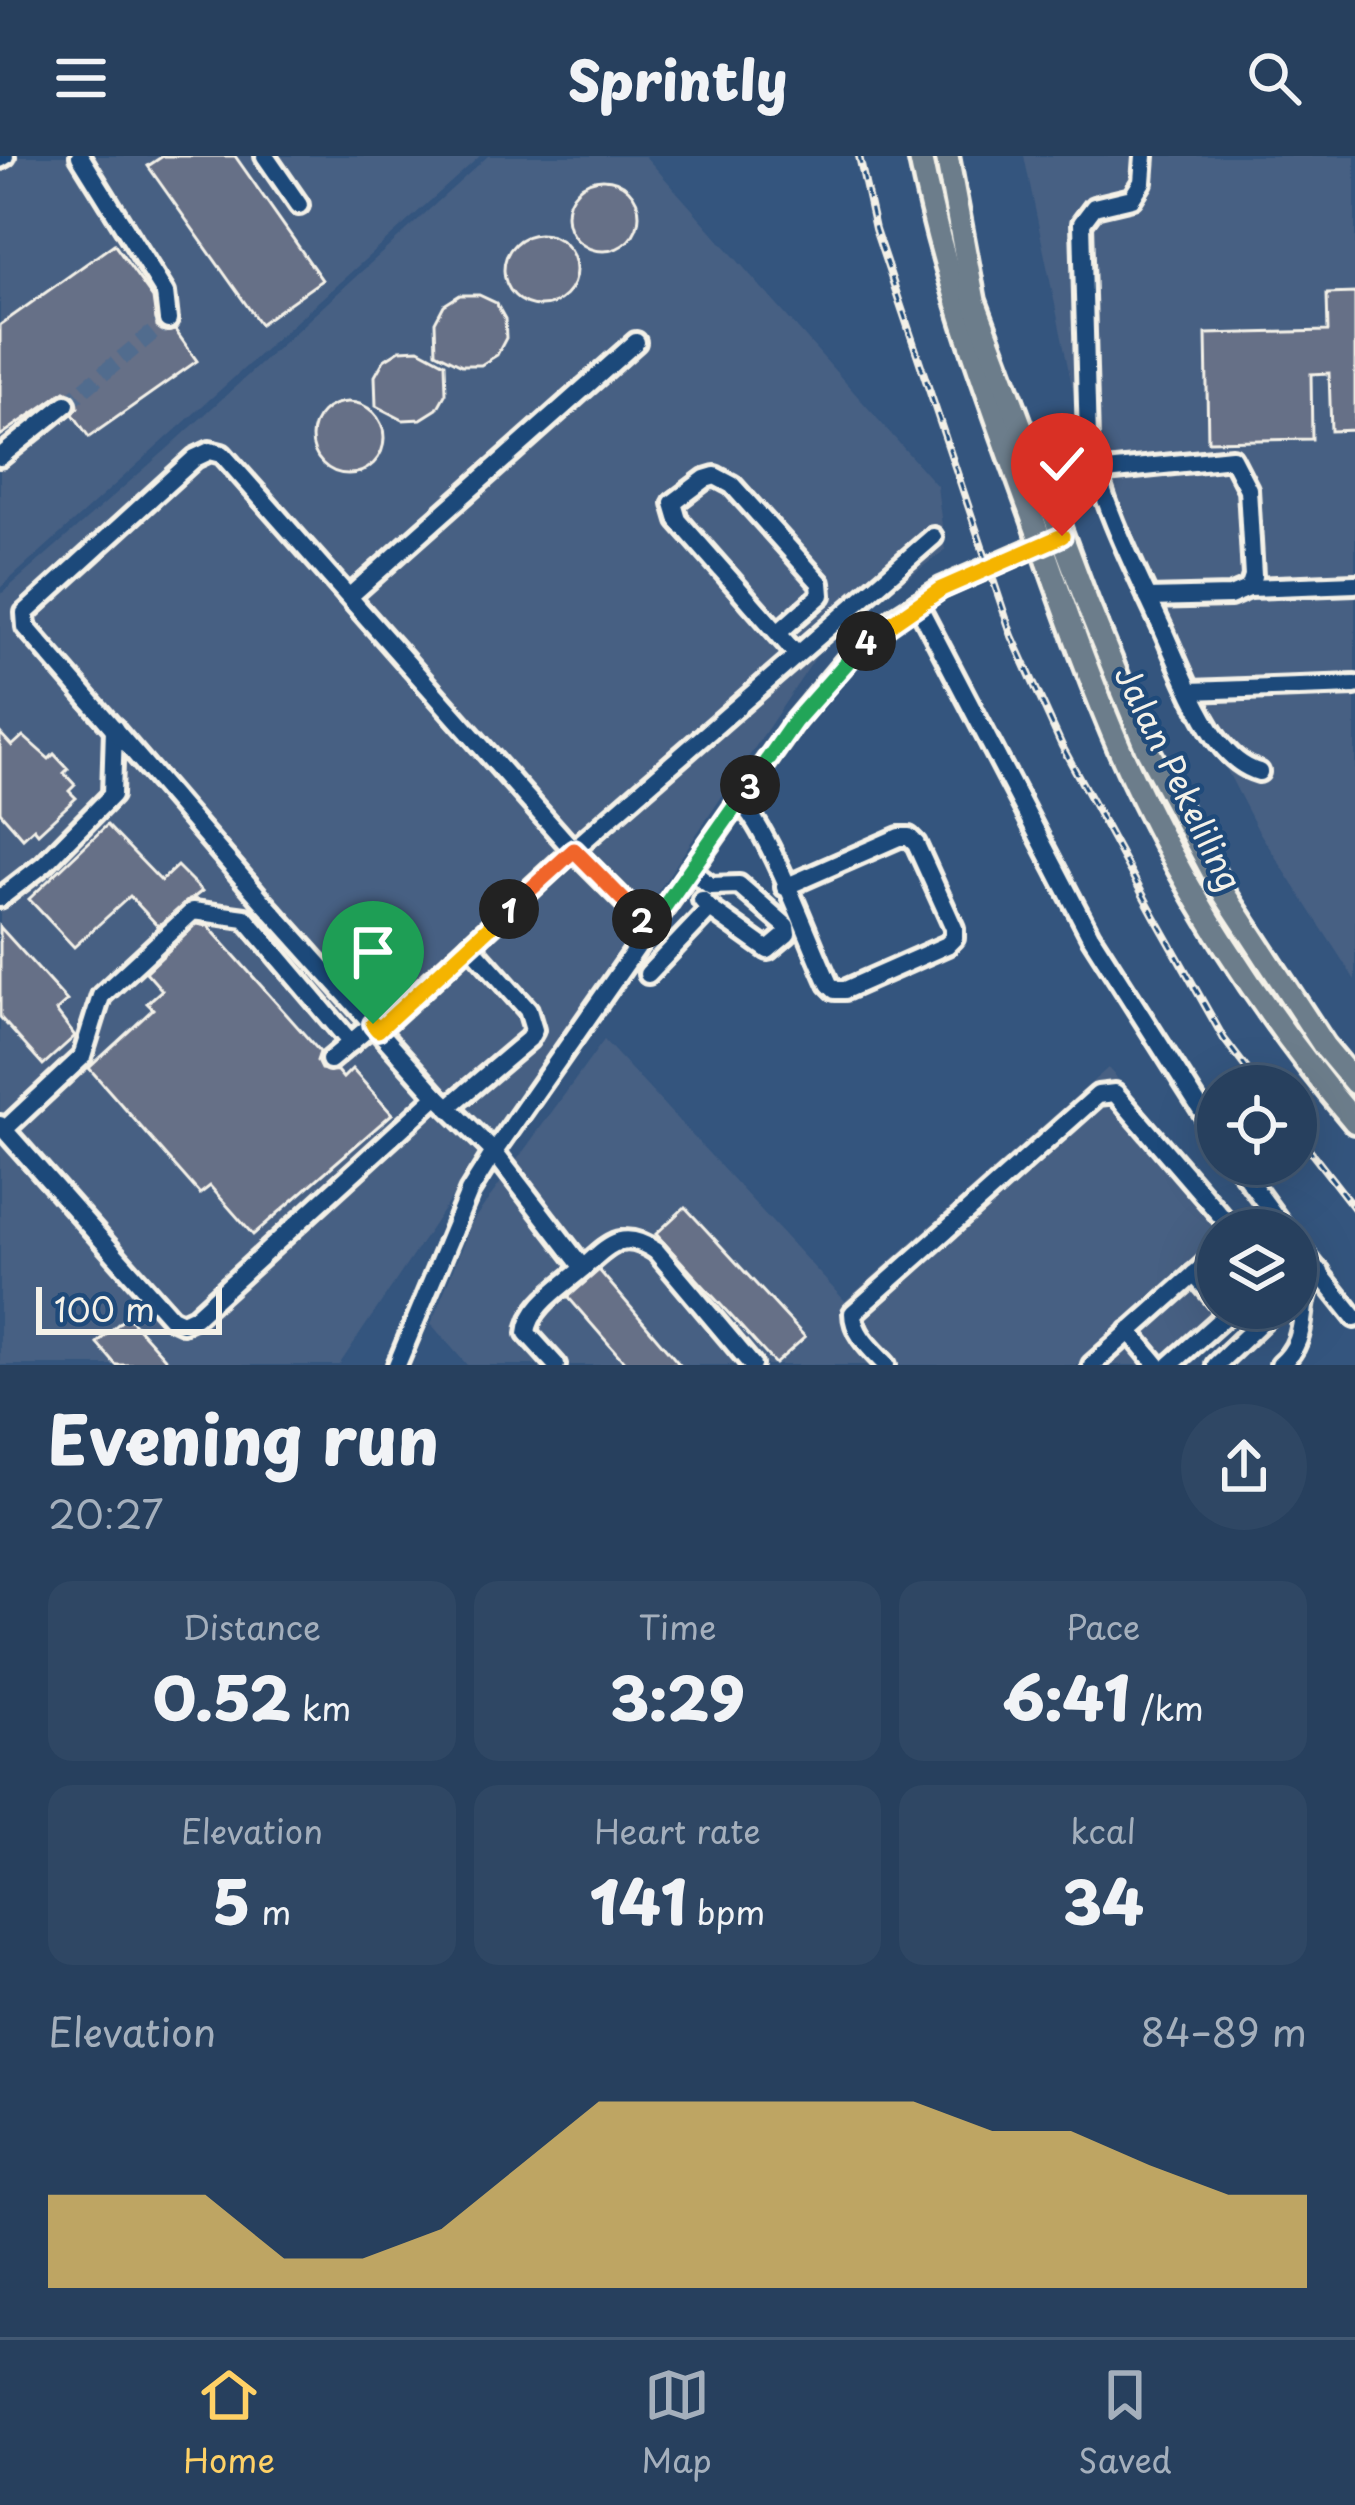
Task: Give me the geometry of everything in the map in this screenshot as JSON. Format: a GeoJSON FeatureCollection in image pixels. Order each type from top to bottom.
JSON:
{"type":"FeatureCollection","features":[{"type":"Feature","properties":{"kind":"main road","name":"Jalan Pekeliling"},"geometry":{"type":"LineString","coordinates":[[920,156],[959,316],[1146,747],[1225,896],[1324,1046],[1355,1083]]}},
{"type":"Feature","properties":{"kind":"main road","name":"Jalan Pekeliling"},"geometry":{"type":"LineString","coordinates":[[947,156],[974,301],[1052,539],[1093,686],[1123,757],[1202,907],[1305,1063],[1355,1122]]}},
{"type":"Feature","properties":{"kind":"street"},"geometry":{"type":"LineString","coordinates":[[80,156],[165,293],[168,320]]}},
{"type":"Feature","properties":{"kind":"street"},"geometry":{"type":"LineString","coordinates":[[265,156],[299,205]]}},
{"type":"Feature","properties":{"kind":"street"},"geometry":{"type":"LineString","coordinates":[[1144,156],[1142,182],[1132,198],[1094,207],[1082,223],[1085,417],[1096,472],[1191,691],[1228,752],[1241,765],[1259,772]]}},
{"type":"Feature","properties":{"kind":"street"},"geometry":{"type":"LineString","coordinates":[[350,596],[636,342]]}},
{"type":"Feature","properties":{"kind":"street"},"geometry":{"type":"LineString","coordinates":[[0,457],[66,404]]}},
{"type":"Feature","properties":{"kind":"street"},"geometry":{"type":"LineString","coordinates":[[583,1268],[494,1152],[265,904],[26,627],[25,613],[203,453],[216,452],[228,459],[574,850],[671,950]]}},
{"type":"Feature","properties":{"kind":"street"},"geometry":{"type":"LineString","coordinates":[[1096,472],[1232,458],[1248,488],[1253,576],[1249,588]]}},
{"type":"Feature","properties":{"kind":"street"},"geometry":{"type":"LineString","coordinates":[[778,633],[821,595],[820,583],[732,485],[715,476],[705,479],[673,503],[678,520],[796,655]]}},
{"type":"Feature","properties":{"kind":"street"},"geometry":{"type":"LineString","coordinates":[[330,1060],[376,1027],[933,537]]}},
{"type":"Feature","properties":{"kind":"street"},"geometry":{"type":"LineString","coordinates":[[397,1365],[469,1192],[795,721],[853,652],[917,603],[964,576],[1052,539]]}},
{"type":"Feature","properties":{"kind":"street"},"geometry":{"type":"LineString","coordinates":[[1148,598],[1355,584]]}},
{"type":"Feature","properties":{"kind":"street"},"geometry":{"type":"LineString","coordinates":[[917,603],[1090,935],[1197,1103]]}},
{"type":"Feature","properties":{"kind":"street"},"geometry":{"type":"LineString","coordinates":[[1191,691],[1355,686]]}},
{"type":"Feature","properties":{"kind":"street"},"geometry":{"type":"LineString","coordinates":[[0,898],[44,864],[112,795],[114,728]]}},
{"type":"Feature","properties":{"kind":"street"},"geometry":{"type":"LineString","coordinates":[[739,801],[753,815],[785,887],[829,984],[835,990],[866,981],[954,938],[909,837],[899,837],[785,887]]}},
{"type":"Feature","properties":{"kind":"street"},"geometry":{"type":"LineString","coordinates":[[690,870],[711,886],[739,885],[786,926],[787,934],[772,949],[764,948],[710,908],[702,898],[711,886]]}},
{"type":"Feature","properties":{"kind":"street"},"geometry":{"type":"LineString","coordinates":[[245,918],[265,904]]}},
{"type":"Feature","properties":{"kind":"street"},"geometry":{"type":"LineString","coordinates":[[648,974],[710,908]]}},
{"type":"Feature","properties":{"kind":"street"},"geometry":{"type":"LineString","coordinates":[[351,1042],[245,918],[202,910],[187,915],[101,996],[82,1057],[2,1127],[171,1318],[182,1323],[196,1317],[443,1101],[529,1039],[534,1030],[528,1010],[470,945]]}},
{"type":"Feature","properties":{"kind":"street"},"geometry":{"type":"LineString","coordinates":[[886,1365],[853,1324],[853,1313],[862,1301],[1107,1091],[1115,1093],[1215,1209]]}},
{"type":"Feature","properties":{"kind":"street"},"geometry":{"type":"LineString","coordinates":[[556,1365],[527,1333],[537,1309],[608,1246],[630,1239],[656,1251],[752,1365]]}},
{"type":"Feature","properties":{"kind":"street"},"geometry":{"type":"LineString","coordinates":[[1317,1268],[1355,1318]]}},
{"type":"Feature","properties":{"kind":"street"},"geometry":{"type":"LineString","coordinates":[[1092,1365],[1197,1271]]}},
{"type":"Feature","properties":{"kind":"street"},"geometry":{"type":"LineString","coordinates":[[1280,1365],[1297,1349],[1307,1289],[1320,1272]]}},
{"type":"Feature","properties":{"kind":"street"},"geometry":{"type":"LineString","coordinates":[[1194,1274],[1197,1278]]}},
{"type":"Feature","properties":{"kind":"street"},"geometry":{"type":"LineString","coordinates":[[1170,1365],[1203,1329]]}},
{"type":"Feature","properties":{"kind":"street"},"geometry":{"type":"LineString","coordinates":[[1240,1329],[1247,1338]]}},
{"type":"Feature","properties":{"kind":"street"},"geometry":{"type":"LineString","coordinates":[[1216,1365],[1256,1329]]}},
{"type":"Feature","properties":{"kind":"street"},"geometry":{"type":"LineString","coordinates":[[1129,1331],[1157,1365]]}},
{"type":"Feature","properties":{"kind":"shaded area"},"geometry":{"type":"Polygon","coordinates":[[[0,156],[480,156],[0,588],[0,156]]]}},
{"type":"Feature","properties":{"kind":"shaded area"},"geometry":{"type":"Polygon","coordinates":[[[488,156],[645,156],[937,486],[945,550],[830,636],[339,1365],[0,1365],[0,595],[488,156]]]}},
{"type":"Feature","properties":{"kind":"shaded area"},"geometry":{"type":"Polygon","coordinates":[[[1024,156],[1355,156],[1355,980],[1258,830],[1141,605],[1082,434],[1024,156]]]}},
{"type":"Feature","properties":{"kind":"shaded area"},"geometry":{"type":"Polygon","coordinates":[[[604,1040],[845,1301],[1108,1068],[1197,1169],[1197,1185],[1211,1185],[1232,1209],[1197,1209],[1197,1329],[1226,1329],[1185,1365],[467,1365],[431,1324],[472,1222],[604,1040]]]}},
{"type":"Feature","properties":{"kind":"building"},"geometry":{"type":"Polygon","coordinates":[[[163,156],[235,156],[322,280],[260,324],[148,166],[163,156]]]}},
{"type":"Feature","properties":{"kind":"building"},"geometry":{"type":"Polygon","coordinates":[[[603,179],[628,190],[639,215],[628,240],[603,251],[578,240],[567,215],[578,190],[603,179]]]}},
{"type":"Feature","properties":{"kind":"building"},"geometry":{"type":"Polygon","coordinates":[[[540,234],[565,245],[576,270],[565,295],[540,306],[515,295],[504,270],[515,245],[540,234]]]}},
{"type":"Feature","properties":{"kind":"building"},"geometry":{"type":"Polygon","coordinates":[[[114,244],[153,298],[157,327],[164,332],[175,330],[197,361],[89,437],[73,414],[77,397],[65,391],[0,436],[0,325],[114,244]]]}},
{"type":"Feature","properties":{"kind":"building"},"geometry":{"type":"Polygon","coordinates":[[[1355,293],[1355,430],[1331,431],[1329,373],[1311,374],[1312,439],[1208,441],[1206,334],[1328,331],[1327,294],[1355,293]]]}},
{"type":"Feature","properties":{"kind":"building"},"geometry":{"type":"Polygon","coordinates":[[[460,295],[479,295],[496,303],[505,319],[506,338],[497,355],[481,365],[462,365],[436,352],[435,322],[444,305],[460,295]]]}},
{"type":"Feature","properties":{"kind":"building"},"geometry":{"type":"Polygon","coordinates":[[[419,349],[445,363],[446,393],[437,409],[421,419],[403,420],[376,406],[375,376],[384,360],[400,350],[419,349]]]}},
{"type":"Feature","properties":{"kind":"building"},"geometry":{"type":"Polygon","coordinates":[[[348,402],[373,413],[384,438],[373,463],[348,474],[323,463],[312,438],[323,413],[348,402]]]}},
{"type":"Feature","properties":{"kind":"building"},"geometry":{"type":"Polygon","coordinates":[[[0,733],[12,746],[23,736],[49,759],[54,754],[75,785],[69,791],[76,798],[38,833],[34,828],[23,838],[0,812],[0,733]]]}},
{"type":"Feature","properties":{"kind":"building"},"geometry":{"type":"Polygon","coordinates":[[[107,825],[161,881],[177,866],[202,891],[158,926],[130,896],[74,947],[29,899],[107,825]]]}},
{"type":"Feature","properties":{"kind":"building"},"geometry":{"type":"Polygon","coordinates":[[[197,924],[208,926],[320,1052],[321,1069],[337,1071],[343,1078],[352,1069],[392,1114],[253,1235],[210,1186],[200,1194],[89,1068],[153,1009],[147,1003],[162,990],[146,972],[197,924]]]}},
{"type":"Feature","properties":{"kind":"building"},"geometry":{"type":"Polygon","coordinates":[[[0,927],[67,1001],[56,1011],[75,1036],[43,1065],[0,1017],[0,927]]]}},
{"type":"Feature","properties":{"kind":"building"},"geometry":{"type":"Polygon","coordinates":[[[685,1207],[805,1337],[775,1364],[656,1234],[685,1207]]]}},
{"type":"Feature","properties":{"kind":"building"},"geometry":{"type":"Polygon","coordinates":[[[599,1270],[680,1365],[627,1365],[568,1297],[599,1270]]]}},
{"type":"Feature","properties":{"kind":"building"},"geometry":{"type":"Polygon","coordinates":[[[127,1316],[171,1365],[116,1365],[97,1343],[127,1316]]]}},
{"type":"Feature","properties":{"kind":"tunnel"},"geometry":{"type":"LineString","coordinates":[[66,404],[168,320]]}},
{"type":"Feature","properties":{"kind":"railway"},"geometry":{"type":"LineString","coordinates":[[859,156],[875,229],[1012,636],[1062,746],[1224,1039],[1244,1065]]}},
{"type":"Feature","properties":{"kind":"railway"},"geometry":{"type":"LineString","coordinates":[[1317,1160],[1355,1209]]}},
{"type":"Feature","properties":{"kind":"route"},"geometry":{"type":"LineString","coordinates":[[373,1024],[378,1030],[574,850],[650,927],[795,721],[853,652],[894,618],[964,576],[1062,536]]}}]}
